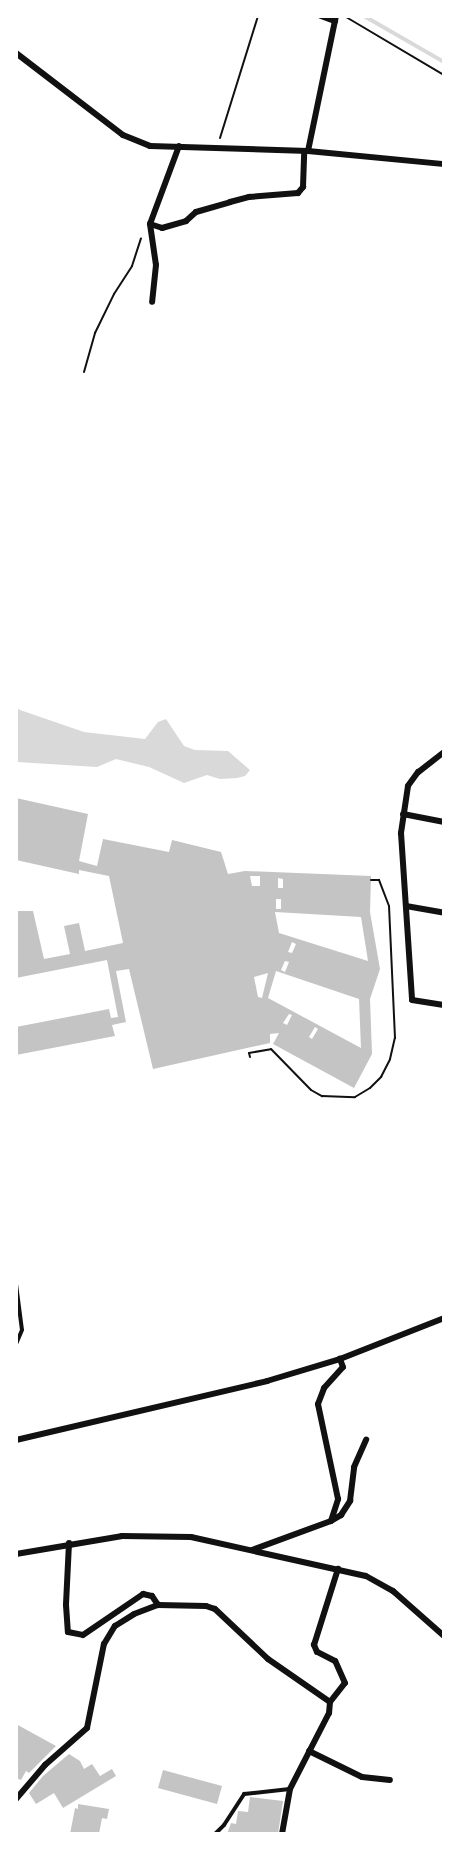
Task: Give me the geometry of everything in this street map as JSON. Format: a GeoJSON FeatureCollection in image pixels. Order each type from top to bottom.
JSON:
{"type":"FeatureCollection","features":[{"type":"Feature","properties":{"kind":"street"},"geometry":{"type":"LineString","coordinates":[[150,224],[162,228],[186,221],[196,212],[249,197],[298,193],[303,187],[306,151],[336,19],[321,16]]}},
{"type":"Feature","properties":{"kind":"street"},"geometry":{"type":"LineString","coordinates":[[16,53],[123,135],[150,146],[306,151],[444,164]]}},
{"type":"Feature","properties":{"kind":"street"},"geometry":{"type":"LineString","coordinates":[[152,302],[156,265],[150,224],[179,146]]}},
{"type":"Feature","properties":{"kind":"street"},"geometry":{"type":"LineString","coordinates":[[444,752],[418,772],[408,786],[401,833],[412,1000],[444,1005]]}},
{"type":"Feature","properties":{"kind":"street"},"geometry":{"type":"LineString","coordinates":[[403,814],[444,822]]}},
{"type":"Feature","properties":{"kind":"street"},"geometry":{"type":"LineString","coordinates":[[406,906],[444,913]]}},
{"type":"Feature","properties":{"kind":"street"},"geometry":{"type":"LineString","coordinates":[[16,1440],[244,1386],[340,1359],[444,1318]]}},
{"type":"Feature","properties":{"kind":"street"},"geometry":{"type":"LineString","coordinates":[[331,1521],[338,1499],[318,1404],[324,1388],[343,1367],[340,1359]]}},
{"type":"Feature","properties":{"kind":"street"},"geometry":{"type":"LineString","coordinates":[[252,1550],[331,1521],[341,1515],[350,1501],[354,1467],[366,1440]]}},
{"type":"Feature","properties":{"kind":"street"},"geometry":{"type":"LineString","coordinates":[[16,1554],[69,1543],[122,1536],[191,1537],[366,1576],[393,1591],[444,1636]]}},
{"type":"Feature","properties":{"kind":"street"},"geometry":{"type":"LineString","coordinates":[[69,1543],[66,1605],[68,1632],[83,1635],[143,1594],[152,1596],[158,1605]]}},
{"type":"Feature","properties":{"kind":"street"},"geometry":{"type":"LineString","coordinates":[[282,1833],[290,1789],[329,1713],[330,1702],[345,1683],[335,1661],[317,1652],[314,1645],[338,1569]]}},
{"type":"Feature","properties":{"kind":"street"},"geometry":{"type":"LineString","coordinates":[[16,1799],[45,1765],[87,1728],[104,1644],[115,1626],[134,1614],[158,1605],[195,1605],[215,1609],[268,1659],[330,1702]]}},
{"type":"Feature","properties":{"kind":"street"},"geometry":{"type":"LineString","coordinates":[[309,1751],[362,1777],[390,1780]]}},
{"type":"Feature","properties":{"kind":"lane"},"geometry":{"type":"LineString","coordinates":[[16,1284],[22,1330],[16,1344]]}},
{"type":"Feature","properties":{"kind":"lane"},"geometry":{"type":"LineString","coordinates":[[215,1833],[224,1825],[244,1794],[290,1789]]}},
{"type":"Feature","properties":{"kind":"path"},"geometry":{"type":"LineString","coordinates":[[219,147],[220,132],[258,16]]}},
{"type":"Feature","properties":{"kind":"path"},"geometry":{"type":"LineString","coordinates":[[345,16],[444,75]]}},
{"type":"Feature","properties":{"kind":"path"},"geometry":{"type":"LineString","coordinates":[[84,372],[95,333],[114,294],[132,266],[143,231],[150,224]]}},
{"type":"Feature","properties":{"kind":"path"},"geometry":{"type":"LineString","coordinates":[[250,1058],[249,1053],[271,1049],[311,1090],[322,1096],[355,1097],[370,1088],[381,1077],[390,1059],[394,1038],[389,906],[379,880],[371,880]]}},
{"type":"Feature","properties":{"kind":"shaded area"},"geometry":{"type":"Polygon","coordinates":[[[16,707],[84,732],[145,739],[158,722],[166,719],[184,746],[195,750],[228,751],[250,770],[245,776],[237,778],[220,779],[207,775],[184,783],[149,767],[116,759],[97,767],[17,762],[16,707]]]}},
{"type":"Feature","properties":{"kind":"building"},"geometry":{"type":"Polygon","coordinates":[[[16,798],[88,814],[79,861],[97,866],[103,839],[169,852],[172,840],[221,852],[228,874],[245,871],[371,876],[370,912],[380,969],[370,999],[372,1054],[354,1088],[273,1044],[279,1033],[270,1034],[270,1043],[153,1069],[129,969],[116,971],[126,1022],[112,1025],[115,1036],[16,1055],[16,1027],[109,1009],[111,1018],[118,1017],[107,960],[16,978],[16,911],[33,911],[44,959],[70,954],[64,926],[79,923],[85,951],[123,943],[109,876],[79,870],[79,874],[16,860],[16,798]],[[250,876],[252,886],[260,886],[260,876],[250,876]],[[278,878],[278,888],[283,888],[283,879],[278,878]],[[276,899],[276,909],[281,909],[281,899],[276,899]],[[275,912],[279,933],[368,961],[361,917],[275,912]],[[292,942],[288,952],[292,953],[296,944],[292,942]],[[285,961],[281,970],[285,972],[289,962],[285,961]],[[276,971],[268,998],[361,1048],[359,999],[276,971]],[[268,973],[254,977],[258,997],[262,998],[268,973]],[[289,1014],[283,1023],[287,1025],[292,1015],[289,1014]],[[315,1027],[309,1037],[312,1039],[318,1029],[315,1027]]]}},
{"type":"Feature","properties":{"kind":"building"},"geometry":{"type":"Polygon","coordinates":[[[16,1724],[56,1746],[29,1773],[26,1771],[21,1780],[16,1778],[16,1724]]]}},
{"type":"Feature","properties":{"kind":"building"},"geometry":{"type":"Polygon","coordinates":[[[69,1754],[80,1761],[84,1769],[92,1764],[100,1776],[112,1769],[116,1776],[63,1808],[54,1793],[36,1804],[29,1793],[43,1776],[69,1754]]]}},
{"type":"Feature","properties":{"kind":"building"},"geometry":{"type":"Polygon","coordinates":[[[163,1770],[222,1786],[217,1804],[158,1788],[163,1770]]]}},
{"type":"Feature","properties":{"kind":"building"},"geometry":{"type":"Polygon","coordinates":[[[250,1797],[283,1801],[278,1834],[227,1834],[231,1823],[236,1824],[238,1811],[248,1812],[250,1797]]]}},
{"type":"Feature","properties":{"kind":"building"},"geometry":{"type":"Polygon","coordinates":[[[78,1804],[109,1809],[107,1819],[102,1818],[99,1834],[70,1834],[75,1808],[78,1809],[78,1804]]]}},
{"type":"Feature","properties":{"kind":"waterway"},"geometry":{"type":"LineString","coordinates":[[364,16],[444,62]]}}]}
